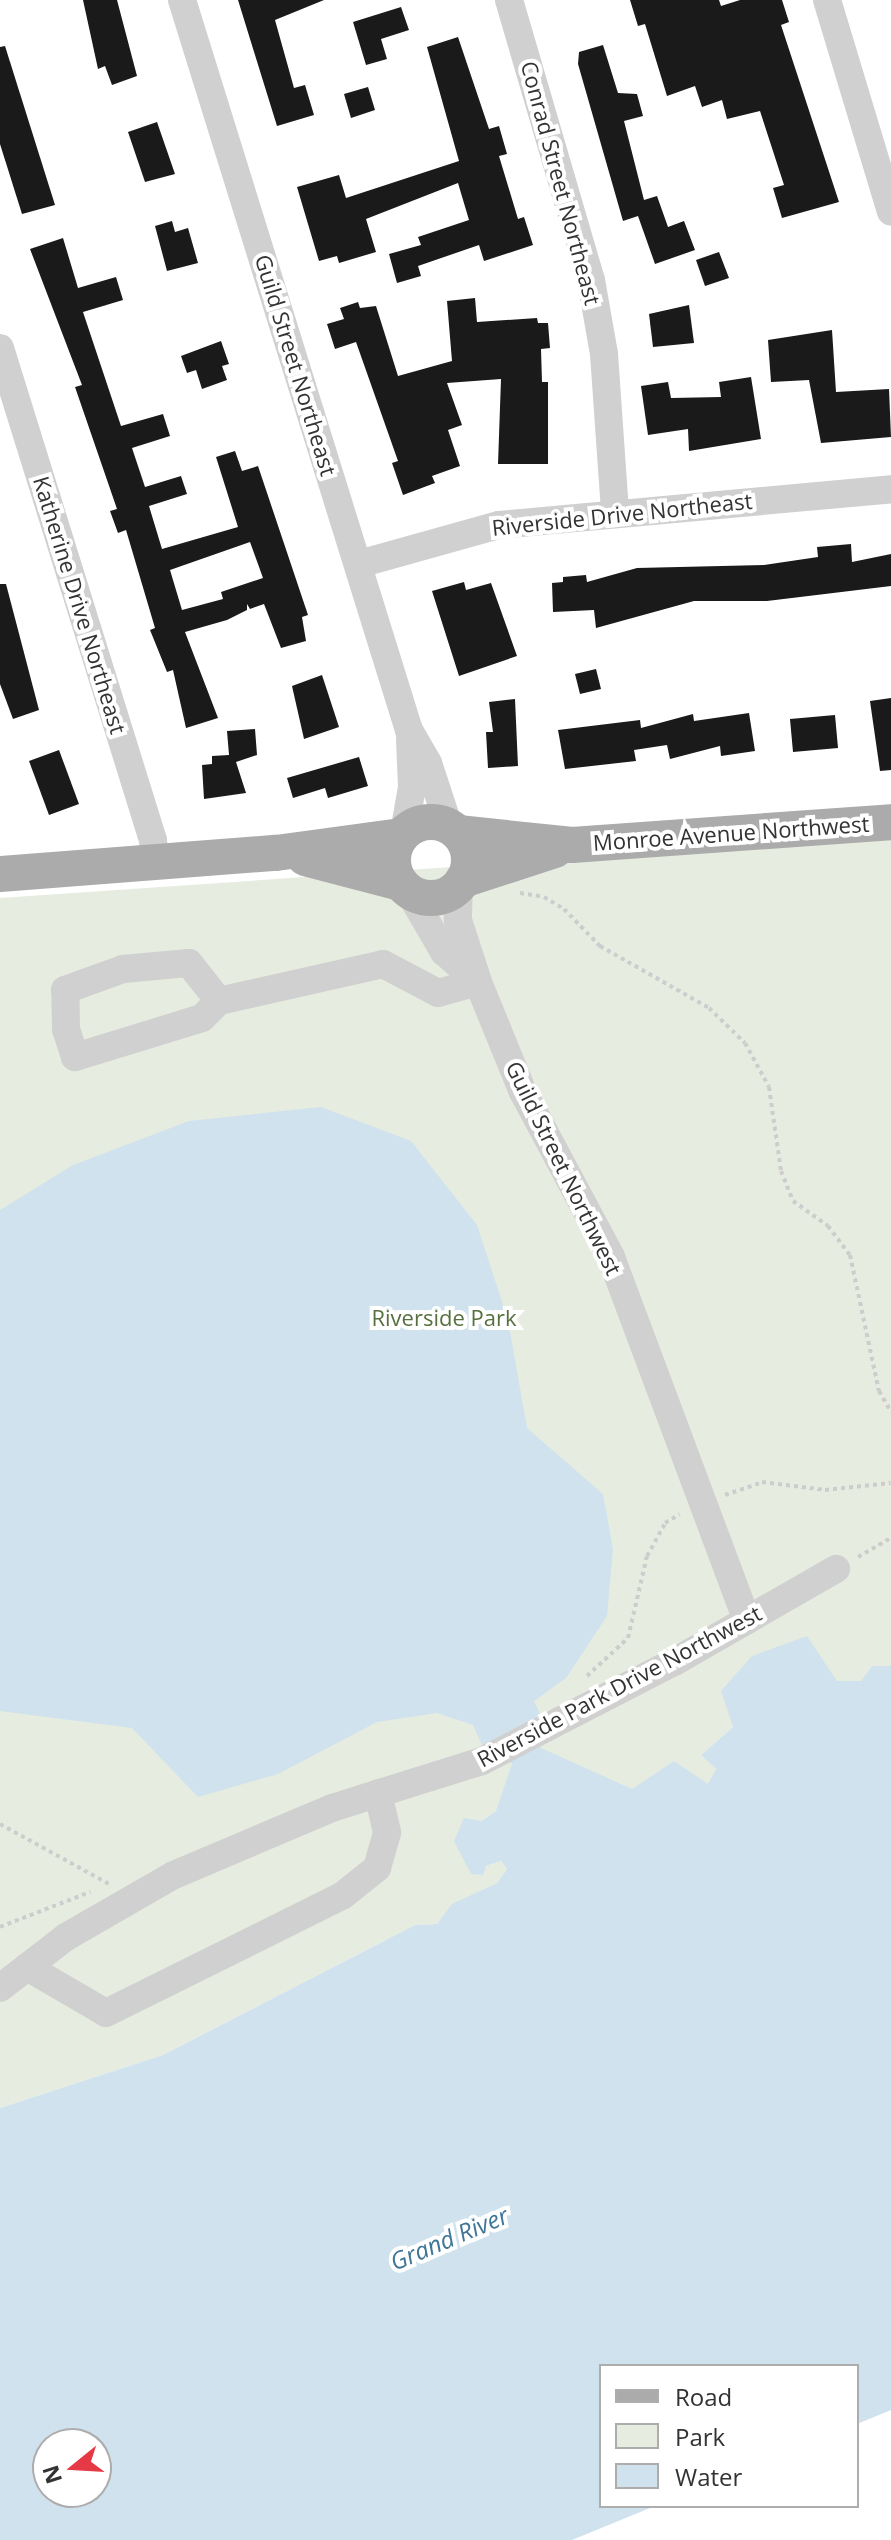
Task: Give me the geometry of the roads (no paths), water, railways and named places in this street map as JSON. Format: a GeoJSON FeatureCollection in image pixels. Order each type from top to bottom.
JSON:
{"type":"FeatureCollection","features":[{"type":"Feature","properties":{"kind":"main road"},"geometry":{"type":"LineString","coordinates":[[0,874],[276,853],[403,835],[426,822],[454,830],[468,856],[461,882],[440,897],[361,868],[276,853]]}},
{"type":"Feature","properties":{"kind":"main road","name":"Monroe Avenue Northwest"},"geometry":{"type":"LineString","coordinates":[[454,830],[572,845],[891,822]]}},
{"type":"Feature","properties":{"kind":"main road"},"geometry":{"type":"LineString","coordinates":[[403,835],[393,863],[404,886]]}},
{"type":"Feature","properties":{"kind":"main road","name":"Monroe Avenue Northwest"},"geometry":{"type":"LineString","coordinates":[[461,882],[572,845]]}},
{"type":"Feature","properties":{"kind":"street","name":"Guild Street Northeast"},"geometry":{"type":"LineString","coordinates":[[182,0],[409,730],[428,763],[454,830]]}},
{"type":"Feature","properties":{"kind":"street","name":"Conrad Street Northeast"},"geometry":{"type":"LineString","coordinates":[[509,0],[591,280],[604,354],[615,511]]}},
{"type":"Feature","properties":{"kind":"street"},"geometry":{"type":"LineString","coordinates":[[827,0],[891,212]]}},
{"type":"Feature","properties":{"kind":"street","name":"Katherine Drive Northeast"},"geometry":{"type":"LineString","coordinates":[[0,348],[153,840],[155,862]]}},
{"type":"Feature","properties":{"kind":"street","name":"Riverside Drive Northeast"},"geometry":{"type":"LineString","coordinates":[[359,564],[499,525],[615,511],[891,489]]}},
{"type":"Feature","properties":{"kind":"street","name":"Guild Street Northeast"},"geometry":{"type":"LineString","coordinates":[[403,835],[412,787],[409,730]]}},
{"type":"Feature","properties":{"kind":"street","name":"Guild Street Northwest"},"geometry":{"type":"LineString","coordinates":[[461,882],[458,920],[478,982],[523,1092],[611,1257],[747,1620]]}},
{"type":"Feature","properties":{"kind":"street","name":"Guild Street Northwest"},"geometry":{"type":"LineString","coordinates":[[404,886],[444,952],[478,982]]}},
{"type":"Feature","properties":{"kind":"street"},"geometry":{"type":"LineString","coordinates":[[219,1001],[189,963],[123,969],[65,990],[66,1029],[75,1057],[202,1018],[219,1001],[383,964],[438,993],[478,982]]}},
{"type":"Feature","properties":{"kind":"street","name":"Riverside Park Drive Northwest"},"geometry":{"type":"LineString","coordinates":[[0,1988],[66,1937],[174,1875],[378,1793],[482,1761],[836,1569]]}},
{"type":"Feature","properties":{"kind":"street"},"geometry":{"type":"LineString","coordinates":[[27,1967],[106,2013],[342,1896],[377,1868],[387,1832],[378,1793]]}},
{"type":"Feature","properties":{"kind":"water","name":"Grand River"},"geometry":{"type":"Polygon","coordinates":[[[321,1107],[411,1141],[477,1225],[508,1320],[527,1428],[603,1494],[613,1549],[607,1616],[566,1678],[534,1701],[540,1714],[528,1723],[541,1748],[632,1789],[674,1761],[708,1784],[716,1769],[701,1755],[733,1727],[721,1691],[752,1656],[807,1636],[837,1681],[861,1681],[872,1666],[891,1666],[891,2410],[859,2423],[859,2364],[599,2364],[599,2508],[650,2508],[572,2540],[0,2540],[0,2108],[163,2055],[415,1925],[437,1924],[452,1904],[497,1883],[507,1869],[501,1861],[486,1866],[483,1875],[471,1874],[454,1841],[464,1818],[481,1821],[496,1811],[512,1764],[495,1739],[482,1745],[473,1725],[437,1713],[377,1722],[278,1774],[198,1797],[132,1728],[0,1711],[0,1210],[73,1165],[189,1121],[321,1107]]]}},
{"type":"Feature","properties":{"kind":"park label","name":"Riverside Park"},"geometry":{"type":"Point","coordinates":[444,1318]}}]}
